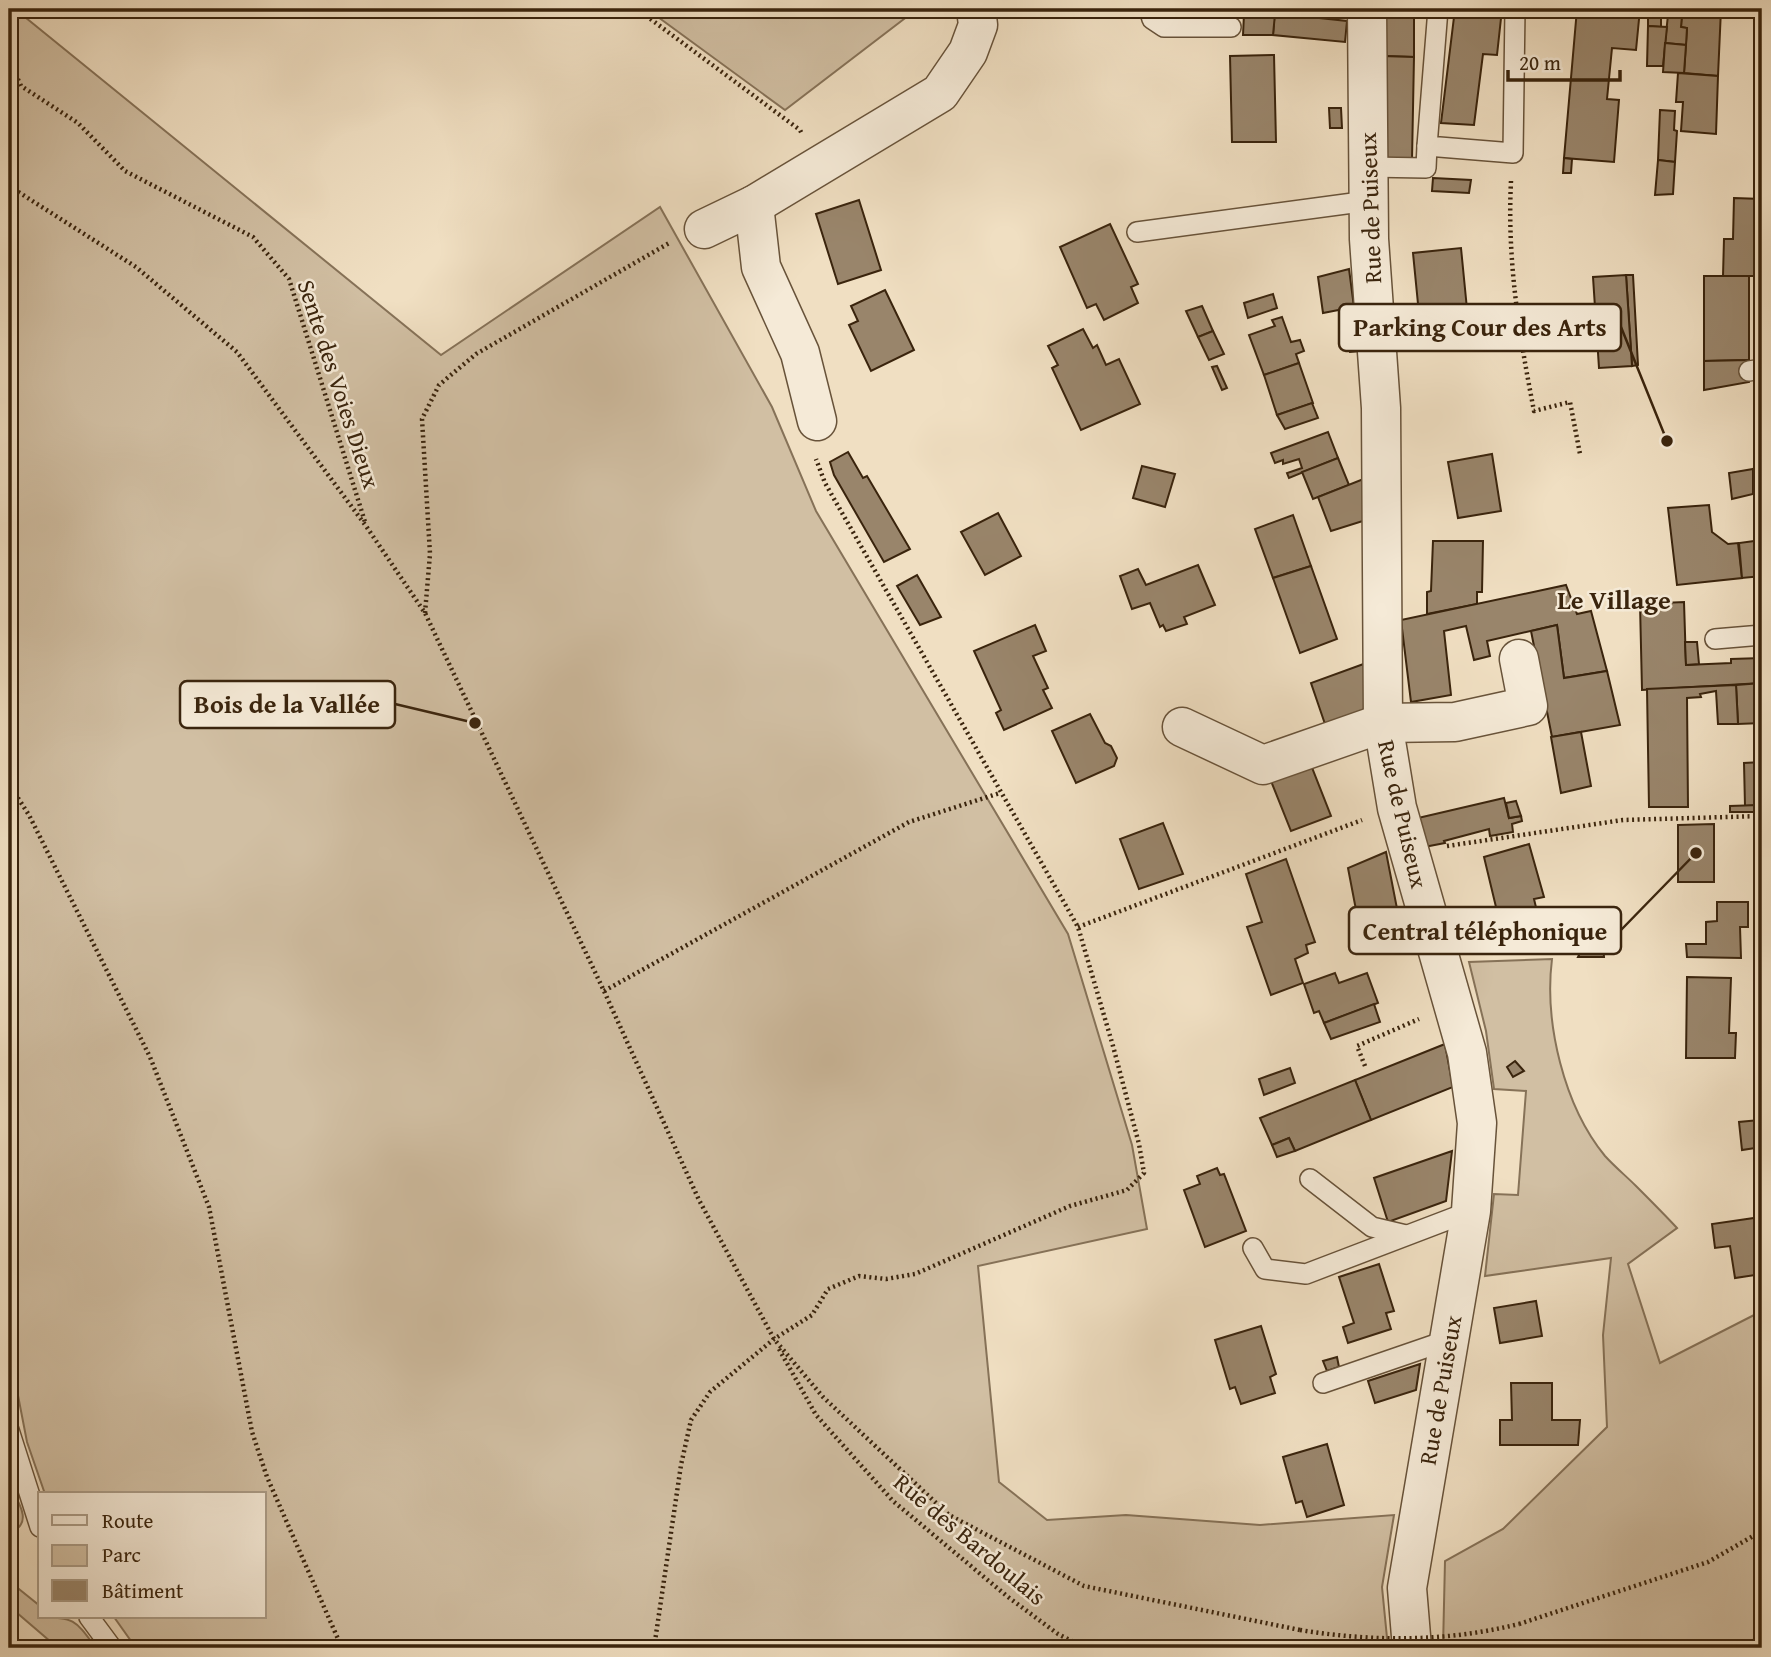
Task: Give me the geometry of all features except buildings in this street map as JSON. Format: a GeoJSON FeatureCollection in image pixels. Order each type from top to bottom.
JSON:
{"type":"FeatureCollection","features":[{"type":"Feature","properties":{"kind":"street"},"geometry":{"type":"LineString","coordinates":[[704,229],[754,205],[940,93],[968,52],[978,24],[976,9]]}},
{"type":"Feature","properties":{"kind":"street","name":"Rue de Puiseux"},"geometry":{"type":"LineString","coordinates":[[1367,9],[1369,239],[1381,408],[1383,723],[1397,808],[1408,852],[1467,1053],[1477,1123],[1471,1210],[1407,1588],[1412,1648]]}},
{"type":"Feature","properties":{"kind":"street"},"geometry":{"type":"LineString","coordinates":[[754,205],[761,267],[800,353],[817,421]]}},
{"type":"Feature","properties":{"kind":"street"},"geometry":{"type":"LineString","coordinates":[[1182,727],[1264,765],[1383,723],[1455,722],[1528,706],[1519,659]]}},
{"type":"Feature","properties":{"kind":"lane"},"geometry":{"type":"LineString","coordinates":[[1149,9],[1152,19],[1164,27],[1231,27]]}},
{"type":"Feature","properties":{"kind":"lane"},"geometry":{"type":"LineString","coordinates":[[1137,232],[1368,184],[1426,168],[1438,9]]}},
{"type":"Feature","properties":{"kind":"lane"},"geometry":{"type":"LineString","coordinates":[[1427,146],[1513,153],[1515,9]]}},
{"type":"Feature","properties":{"kind":"lane"},"geometry":{"type":"LineString","coordinates":[[1715,639],[1762,635]]}},
{"type":"Feature","properties":{"kind":"lane"},"geometry":{"type":"LineString","coordinates":[[1310,1179],[1372,1227],[1406,1235]]}},
{"type":"Feature","properties":{"kind":"lane"},"geometry":{"type":"LineString","coordinates":[[1253,1248],[1265,1269],[1306,1274],[1471,1210]]}},
{"type":"Feature","properties":{"kind":"lane"},"geometry":{"type":"LineString","coordinates":[[1323,1383],[1448,1340]]}},
{"type":"Feature","properties":{"kind":"lane"},"geometry":{"type":"LineString","coordinates":[[9,1430],[38,1521]]}},
{"type":"Feature","properties":{"kind":"lane"},"geometry":{"type":"LineString","coordinates":[[90,1618],[112,1648]]}},
{"type":"Feature","properties":{"kind":"path"},"geometry":{"type":"LineString","coordinates":[[638,9],[800,130],[820,165]]}},
{"type":"Feature","properties":{"kind":"path","name":"Sente des Voies Dieux"},"geometry":{"type":"LineString","coordinates":[[9,59],[20,86],[78,123],[125,171],[253,237],[289,279],[366,526]]}},
{"type":"Feature","properties":{"kind":"path"},"geometry":{"type":"LineString","coordinates":[[1513,153],[1509,221],[1516,320],[1534,411],[1570,402],[1580,454]]}},
{"type":"Feature","properties":{"kind":"path"},"geometry":{"type":"LineString","coordinates":[[9,186],[136,267],[237,352],[366,526],[425,613],[604,990],[699,1200],[774,1339],[823,1397],[948,1515],[1084,1586],[1300,1630],[1356,1637],[1438,1638],[1519,1624],[1708,1562],[1762,1531]]}},
{"type":"Feature","properties":{"kind":"path"},"geometry":{"type":"LineString","coordinates":[[425,613],[430,554],[422,419],[439,385],[476,354],[677,238],[704,229]]}},
{"type":"Feature","properties":{"kind":"path"},"geometry":{"type":"LineString","coordinates":[[654,1648],[681,1465],[691,1420],[710,1392],[774,1339],[813,1315],[828,1289],[859,1276],[886,1279],[915,1274],[1070,1206],[1127,1190],[1144,1173],[1116,1058],[1078,927],[825,483],[812,450],[817,421]]}},
{"type":"Feature","properties":{"kind":"path"},"geometry":{"type":"LineString","coordinates":[[9,785],[29,815],[150,1057],[209,1207],[252,1432],[267,1477],[342,1648]]}},
{"type":"Feature","properties":{"kind":"path"},"geometry":{"type":"LineString","coordinates":[[604,990],[909,822],[1000,793]]}},
{"type":"Feature","properties":{"kind":"path"},"geometry":{"type":"LineString","coordinates":[[1078,927],[1397,808]]}},
{"type":"Feature","properties":{"kind":"path"},"geometry":{"type":"LineString","coordinates":[[1408,852],[1623,820],[1762,816]]}},
{"type":"Feature","properties":{"kind":"path"},"geometry":{"type":"LineString","coordinates":[[1365,1066],[1357,1046],[1454,1005]]}},
{"type":"Feature","properties":{"kind":"path","name":"Rue des Bardoulais"},"geometry":{"type":"LineString","coordinates":[[774,1339],[816,1415],[893,1501],[1008,1597],[1058,1634],[1085,1648]]}},
{"type":"Feature","properties":{"kind":"green space"},"geometry":{"type":"Polygon","coordinates":[[[9,9],[15,9],[441,355],[660,207],[772,407],[816,511],[1068,934],[1132,1145],[1147,1229],[978,1266],[999,1482],[1047,1520],[1126,1515],[1260,1525],[1394,1515],[1382,1587],[1388,1648],[136,1648],[115,1618],[266,1618],[266,1492],[44,1492],[27,1442],[9,1349],[9,9]]]}},
{"type":"Feature","properties":{"kind":"green space"},"geometry":{"type":"Polygon","coordinates":[[[647,9],[917,9],[785,110],[647,9]]]}},
{"type":"Feature","properties":{"kind":"green space"},"geometry":{"type":"Polygon","coordinates":[[[1552,959],[1550,984],[1554,1036],[1568,1089],[1578,1113],[1605,1156],[1677,1228],[1628,1264],[1660,1363],[1762,1311],[1762,1635],[1738,1648],[1443,1648],[1445,1561],[1503,1529],[1607,1427],[1603,1335],[1611,1258],[1485,1276],[1494,1194],[1518,1195],[1526,1091],[1494,1089],[1486,1031],[1469,962],[1552,959]]]}},
{"type":"Feature","properties":{"kind":"green space"},"geometry":{"type":"Polygon","coordinates":[[[9,1485],[20,1505],[23,1518],[17,1529],[9,1533],[9,1485]]]}},
{"type":"Feature","properties":{"kind":"green space"},"geometry":{"type":"Polygon","coordinates":[[[9,1581],[38,1604],[38,1618],[61,1618],[74,1622],[96,1648],[58,1648],[9,1606],[9,1581]]]}},
{"type":"Feature","properties":{"kind":"place","name":"Parking Cour des Arts"},"geometry":{"type":"Point","coordinates":[1667,441]}},
{"type":"Feature","properties":{"kind":"place","name":"Bois de la Vallée"},"geometry":{"type":"Point","coordinates":[475,723]}},
{"type":"Feature","properties":{"kind":"place","name":"Central téléphonique"},"geometry":{"type":"Point","coordinates":[1696,853]}},
{"type":"Feature","properties":{"kind":"district","name":"Le Village"},"geometry":{"type":"Point","coordinates":[1614,599]}}]}
